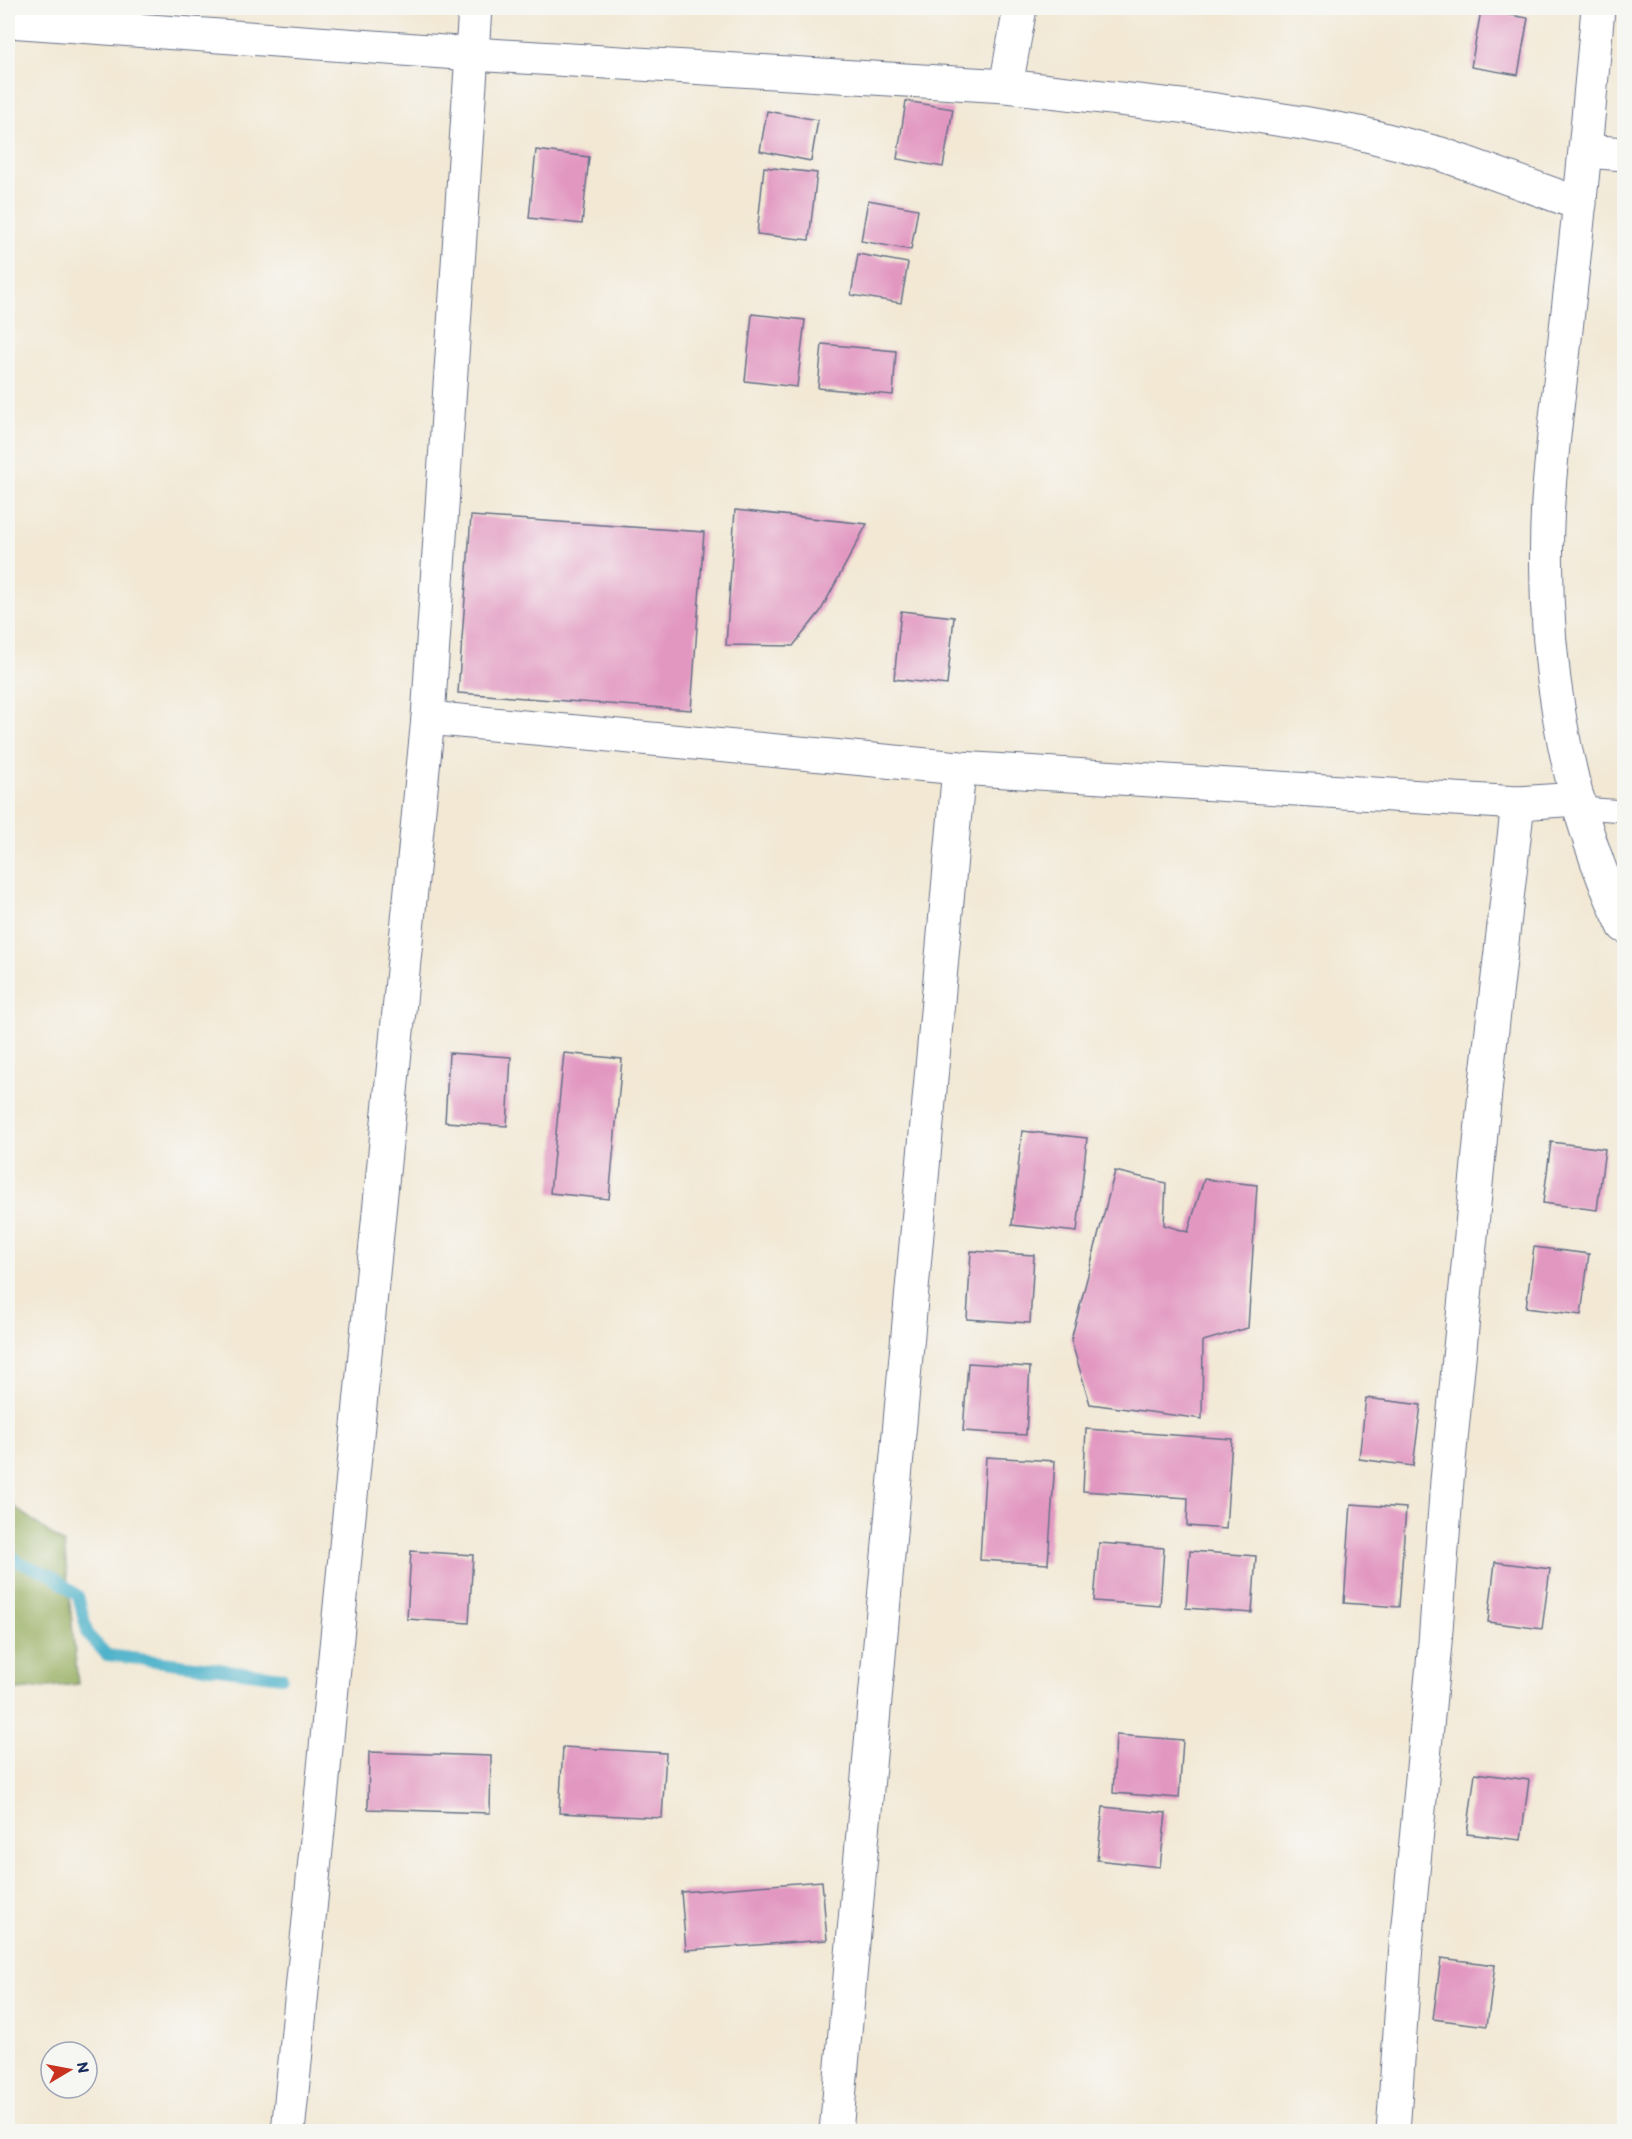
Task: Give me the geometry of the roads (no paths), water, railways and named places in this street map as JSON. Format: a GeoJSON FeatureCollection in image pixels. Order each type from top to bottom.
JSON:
{"type":"FeatureCollection","features":[{"type":"Feature","properties":{"kind":"street"},"geometry":{"type":"LineString","coordinates":[[288,2132],[428,718],[475,8]]}},
{"type":"Feature","properties":{"kind":"street"},"geometry":{"type":"LineString","coordinates":[[1006,86],[1020,8]]}},
{"type":"Feature","properties":{"kind":"street"},"geometry":{"type":"LineString","coordinates":[[1598,8],[1586,151],[1548,500],[1546,571],[1549,635],[1558,704],[1579,804],[1595,853],[1624,926]]}},
{"type":"Feature","properties":{"kind":"street"},"geometry":{"type":"LineString","coordinates":[[8,21],[472,54],[1006,86],[1216,111],[1359,133],[1441,154],[1580,204]]}},
{"type":"Feature","properties":{"kind":"street"},"geometry":{"type":"LineString","coordinates":[[1586,151],[1624,153]]}},
{"type":"Feature","properties":{"kind":"street"},"geometry":{"type":"LineString","coordinates":[[428,718],[959,768],[1579,804]]}},
{"type":"Feature","properties":{"kind":"street"},"geometry":{"type":"LineString","coordinates":[[836,2132],[959,768]]}},
{"type":"Feature","properties":{"kind":"street"},"geometry":{"type":"LineString","coordinates":[[1393,2132],[1406,1945],[1435,1643],[1448,1469],[1486,1082],[1518,802]]}},
{"type":"Feature","properties":{"kind":"lane"},"geometry":{"type":"LineString","coordinates":[[1579,804],[1624,811]]}},
{"type":"Feature","properties":{"kind":"waterway"},"geometry":{"type":"LineString","coordinates":[[8,1552],[19,1562],[51,1575],[78,1596],[88,1635],[107,1655],[282,1677]]}}]}
